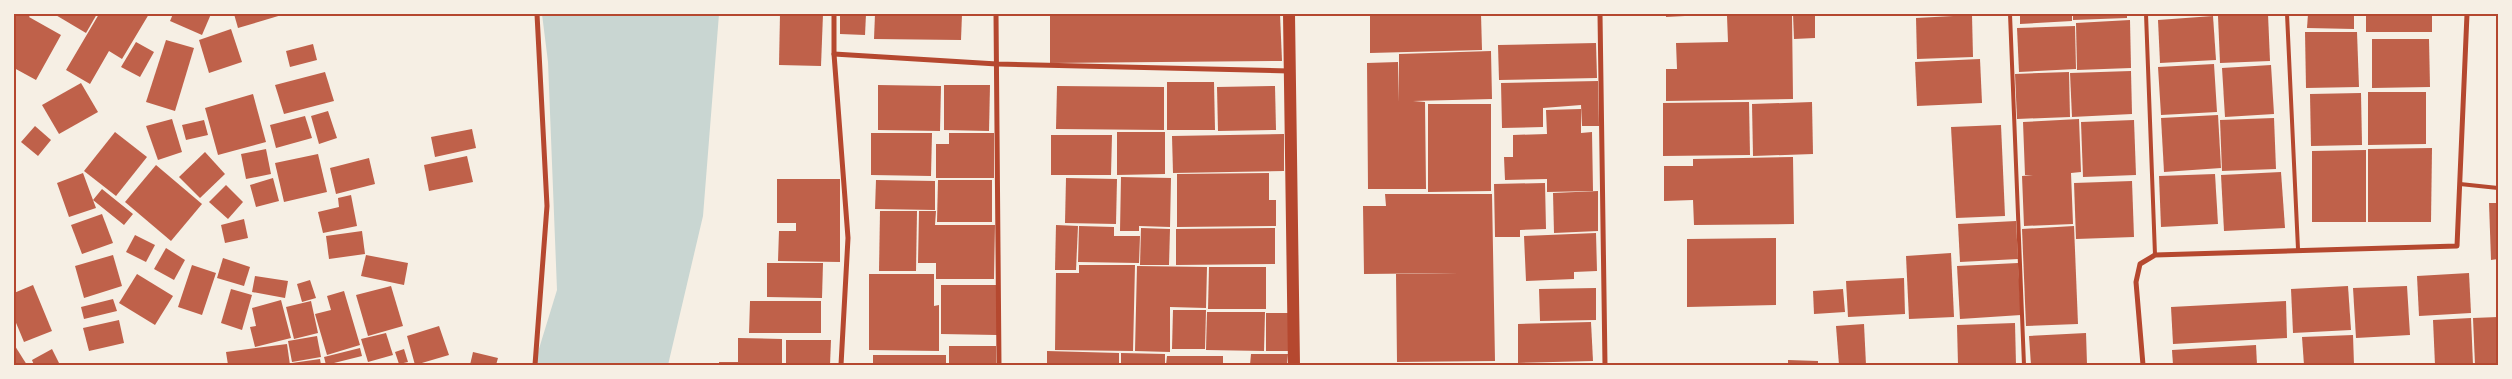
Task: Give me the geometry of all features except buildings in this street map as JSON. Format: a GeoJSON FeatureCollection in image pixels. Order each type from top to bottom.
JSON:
{"type":"FeatureCollection","features":[{"type":"Feature","properties":{"kind":"main road"},"geometry":{"type":"LineString","coordinates":[[1289,14],[1294,365]]}},
{"type":"Feature","properties":{"kind":"street"},"geometry":{"type":"LineString","coordinates":[[535,365],[547,206],[537,14]]}},
{"type":"Feature","properties":{"kind":"street"},"geometry":{"type":"LineString","coordinates":[[834,14],[834,54],[848,238],[841,365]]}},
{"type":"Feature","properties":{"kind":"street"},"geometry":{"type":"LineString","coordinates":[[996,14],[999,365]]}},
{"type":"Feature","properties":{"kind":"street"},"geometry":{"type":"LineString","coordinates":[[1600,14],[1605,365]]}},
{"type":"Feature","properties":{"kind":"street"},"geometry":{"type":"LineString","coordinates":[[2143,365],[2136,282],[2140,264],[2156,255],[2298,249],[2457,246],[2466,14]]}},
{"type":"Feature","properties":{"kind":"street"},"geometry":{"type":"LineString","coordinates":[[834,54],[997,64],[1290,72]]}},
{"type":"Feature","properties":{"kind":"lane"},"geometry":{"type":"LineString","coordinates":[[2010,14],[2024,365]]}},
{"type":"Feature","properties":{"kind":"lane"},"geometry":{"type":"LineString","coordinates":[[2146,14],[2156,255]]}},
{"type":"Feature","properties":{"kind":"lane"},"geometry":{"type":"LineString","coordinates":[[2287,14],[2298,249]]}},
{"type":"Feature","properties":{"kind":"lane"},"geometry":{"type":"LineString","coordinates":[[2460,184],[2498,188]]}},
{"type":"Feature","properties":{"kind":"shaded area"},"geometry":{"type":"Polygon","coordinates":[[[542,14],[719,14],[703,216],[668,365],[534,365],[557,290],[548,62],[542,14]]]}}]}
